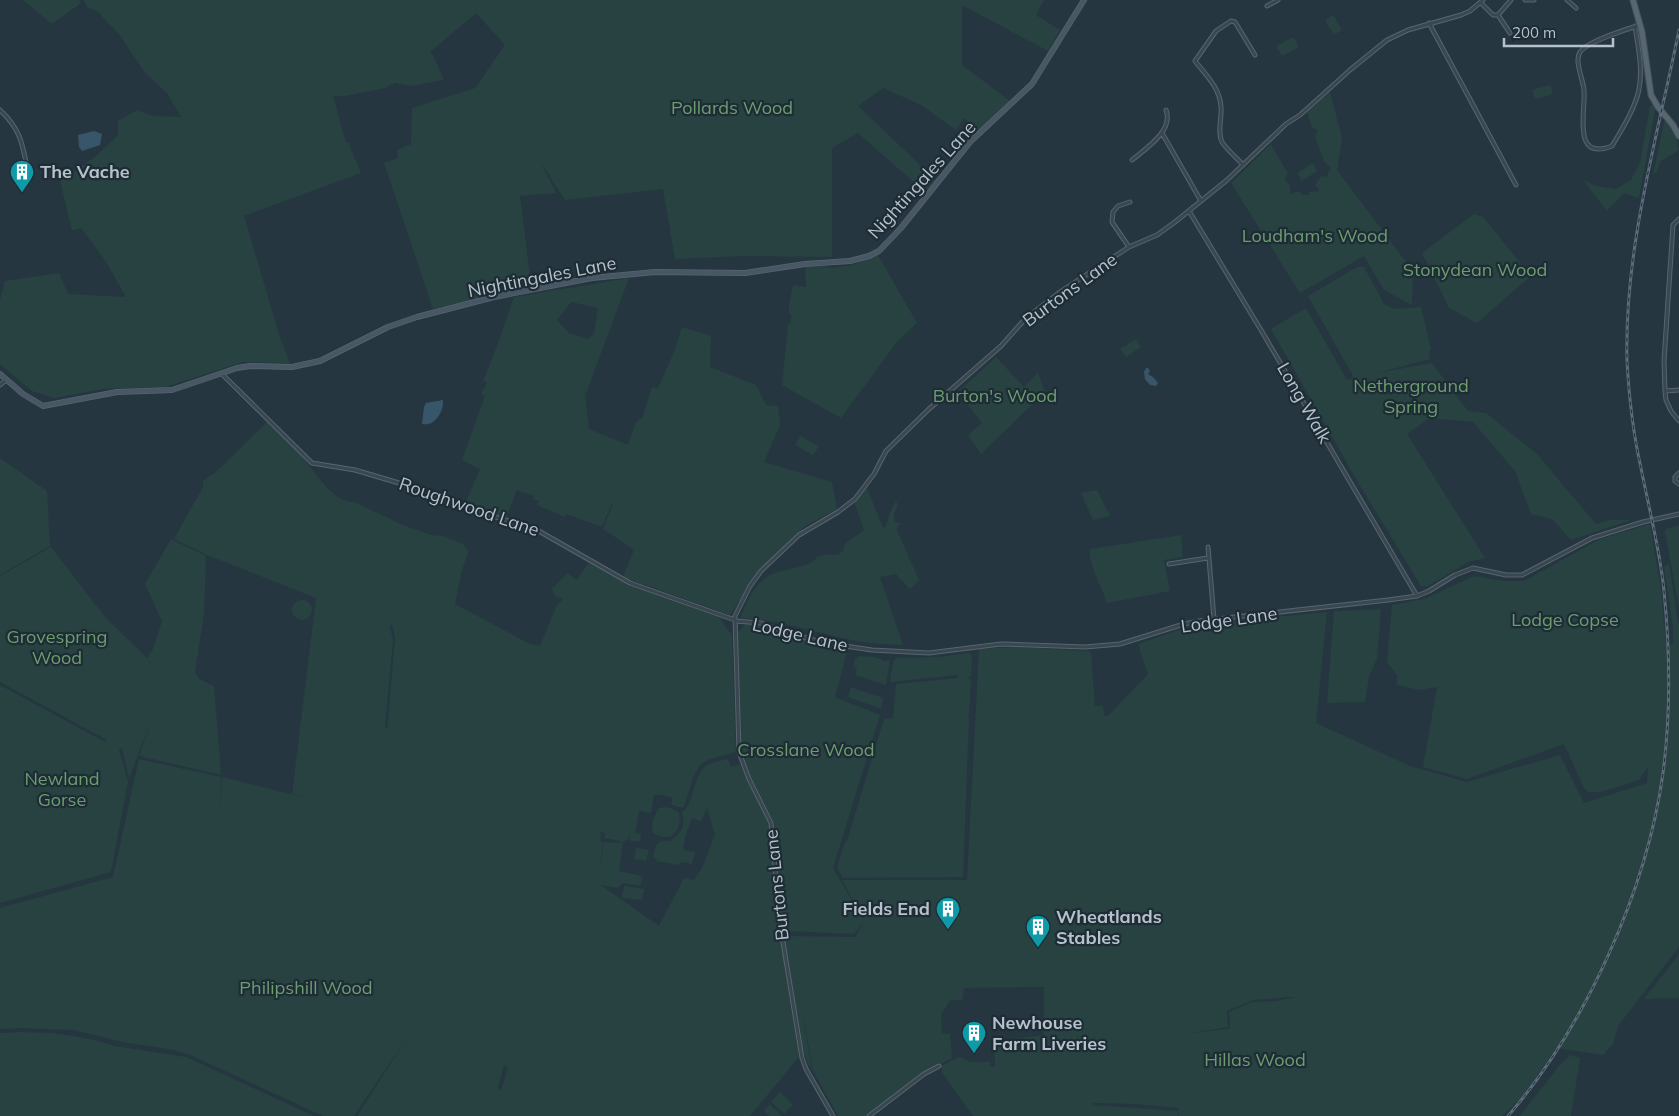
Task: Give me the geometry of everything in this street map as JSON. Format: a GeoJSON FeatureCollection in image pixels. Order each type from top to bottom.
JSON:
{"type":"FeatureCollection","features":[{"type":"Feature","properties":{"kind":"main road","name":"Nightingales Lane"},"geometry":{"type":"LineString","coordinates":[[0,374],[23,394],[43,406],[118,392],[172,390],[237,368],[250,366],[292,367],[320,361],[388,328],[418,316],[494,297],[592,278],[655,272],[745,273],[805,264],[850,261],[869,256],[879,251],[900,228],[970,142],[1032,84],[1084,0]]}},
{"type":"Feature","properties":{"kind":"main road"},"geometry":{"type":"LineString","coordinates":[[1633,0],[1651,95],[1658,107],[1673,124],[1679,136]]}},
{"type":"Feature","properties":{"kind":"street"},"geometry":{"type":"LineString","coordinates":[[1267,6],[1278,0]]}},
{"type":"Feature","properties":{"kind":"street"},"geometry":{"type":"LineString","coordinates":[[1498,15],[1512,0]]}},
{"type":"Feature","properties":{"kind":"street"},"geometry":{"type":"LineString","coordinates":[[1525,0],[1534,0]]}},
{"type":"Feature","properties":{"kind":"street"},"geometry":{"type":"LineString","coordinates":[[1568,0],[1576,8]]}},
{"type":"Feature","properties":{"kind":"street"},"geometry":{"type":"LineString","coordinates":[[1482,1],[1493,15],[1498,15],[1510,33]]}},
{"type":"Feature","properties":{"kind":"street","name":"Burtons Lane"},"geometry":{"type":"LineString","coordinates":[[833,1116],[806,1069],[802,1058],[780,924],[771,823],[738,752],[735,621],[738,609],[750,586],[760,570],[799,535],[838,512],[854,499],[874,474],[886,451],[929,409],[987,359],[1025,319],[1060,292],[1129,247],[1157,234],[1189,211],[1244,165],[1286,124],[1304,111],[1373,50],[1387,40],[1429,23],[1470,11],[1482,1]]}},
{"type":"Feature","properties":{"kind":"street"},"geometry":{"type":"LineString","coordinates":[[1190,62],[1195,61],[1216,30],[1231,21],[1235,22],[1255,55]]}},
{"type":"Feature","properties":{"kind":"street"},"geometry":{"type":"LineString","coordinates":[[1429,23],[1516,185]]}},
{"type":"Feature","properties":{"kind":"street"},"geometry":{"type":"LineString","coordinates":[[1638,26],[1640,74],[1636,100],[1612,146],[1596,149],[1588,145],[1584,139],[1584,90],[1578,56],[1587,45],[1638,26]]}},
{"type":"Feature","properties":{"kind":"street"},"geometry":{"type":"LineString","coordinates":[[1195,61],[1212,81],[1218,92],[1221,107],[1220,135],[1222,142],[1244,165]]}},
{"type":"Feature","properties":{"kind":"street"},"geometry":{"type":"LineString","coordinates":[[0,110],[21,137],[30,177]]}},
{"type":"Feature","properties":{"kind":"street"},"geometry":{"type":"LineString","coordinates":[[1132,160],[1162,133],[1168,116],[1166,110]]}},
{"type":"Feature","properties":{"kind":"street"},"geometry":{"type":"LineString","coordinates":[[1162,133],[1201,201]]}},
{"type":"Feature","properties":{"kind":"street"},"geometry":{"type":"LineString","coordinates":[[1129,247],[1112,222],[1113,212],[1118,206],[1130,202]]}},
{"type":"Feature","properties":{"kind":"street","name":"Long Walk"},"geometry":{"type":"LineString","coordinates":[[1189,211],[1417,596]]}},
{"type":"Feature","properties":{"kind":"street"},"geometry":{"type":"LineString","coordinates":[[1679,219],[1673,225],[1664,361],[1666,400],[1671,411],[1679,421]]}},
{"type":"Feature","properties":{"kind":"street","name":"Roughwood Lane"},"geometry":{"type":"LineString","coordinates":[[222,374],[312,463],[354,470],[399,483],[426,495],[537,530],[630,583],[735,621]]}},
{"type":"Feature","properties":{"kind":"street"},"geometry":{"type":"LineString","coordinates":[[0,385],[6,380]]}},
{"type":"Feature","properties":{"kind":"street"},"geometry":{"type":"LineString","coordinates":[[1665,392],[1679,390]]}},
{"type":"Feature","properties":{"kind":"street"},"geometry":{"type":"LineString","coordinates":[[1679,473],[1675,477],[1675,481],[1679,484]]}},
{"type":"Feature","properties":{"kind":"street","name":"Lodge Lane"},"geometry":{"type":"LineString","coordinates":[[735,621],[761,623],[791,634],[825,643],[891,652],[929,653],[1001,644],[1085,647],[1120,644],[1184,624],[1417,596],[1472,568],[1506,575],[1522,575],[1592,538],[1642,522],[1679,514]]}},
{"type":"Feature","properties":{"kind":"street"},"geometry":{"type":"LineString","coordinates":[[1208,547],[1214,620]]}},
{"type":"Feature","properties":{"kind":"street"},"geometry":{"type":"LineString","coordinates":[[1169,564],[1208,558]]}},
{"type":"Feature","properties":{"kind":"street"},"geometry":{"type":"LineString","coordinates":[[870,1116],[924,1074],[939,1066]]}},
{"type":"Feature","properties":{"kind":"green space"},"geometry":{"type":"Polygon","coordinates":[[[23,0],[79,0],[81,3],[52,24],[23,0]]]}},
{"type":"Feature","properties":{"kind":"green space","name":"Pollards Wood"},"geometry":{"type":"Polygon","coordinates":[[[84,0],[1044,0],[1036,15],[1060,30],[1048,51],[962,5],[962,65],[1010,101],[980,133],[964,118],[956,130],[921,105],[883,88],[858,106],[936,180],[925,192],[858,133],[832,148],[832,257],[744,256],[675,259],[663,189],[565,200],[541,163],[556,193],[520,196],[530,277],[505,279],[509,291],[433,309],[384,163],[398,158],[397,150],[411,144],[412,108],[475,88],[505,45],[476,13],[430,52],[444,80],[412,86],[395,83],[385,88],[345,96],[333,96],[346,143],[348,142],[361,173],[244,216],[281,341],[290,363],[243,362],[165,387],[103,389],[54,398],[32,391],[0,364],[0,300],[5,281],[59,273],[68,294],[126,297],[105,260],[81,228],[72,230],[60,181],[95,157],[118,135],[118,121],[137,110],[153,116],[181,117],[167,93],[145,73],[119,34],[97,11],[87,7],[84,0]]]}},
{"type":"Feature","properties":{"kind":"green space"},"geometry":{"type":"Polygon","coordinates":[[[1333,15],[1342,30],[1334,35],[1325,20],[1333,15]]]}},
{"type":"Feature","properties":{"kind":"green space"},"geometry":{"type":"Polygon","coordinates":[[[1293,37],[1299,47],[1282,56],[1276,46],[1293,37]]]}},
{"type":"Feature","properties":{"kind":"green space"},"geometry":{"type":"Polygon","coordinates":[[[1550,85],[1553,94],[1535,99],[1532,90],[1550,85]]]}},
{"type":"Feature","properties":{"kind":"green space","name":"Loudham's Wood"},"geometry":{"type":"Polygon","coordinates":[[[1330,92],[1342,138],[1337,170],[1413,271],[1412,305],[1384,290],[1364,256],[1300,293],[1231,183],[1271,144],[1288,174],[1284,178],[1290,186],[1290,195],[1298,191],[1304,195],[1309,195],[1309,192],[1318,191],[1319,189],[1315,186],[1321,176],[1326,177],[1331,168],[1324,161],[1315,137],[1318,130],[1312,127],[1307,112],[1330,92]]]}},
{"type":"Feature","properties":{"kind":"green space"},"geometry":{"type":"Polygon","coordinates":[[[1650,106],[1656,106],[1639,198],[1624,193],[1607,211],[1583,180],[1597,186],[1616,189],[1631,180],[1640,163],[1650,106]]]}},
{"type":"Feature","properties":{"kind":"green space"},"geometry":{"type":"Polygon","coordinates":[[[1666,120],[1675,133],[1679,150],[1661,161],[1656,173],[1653,174],[1664,122],[1666,120]]]}},
{"type":"Feature","properties":{"kind":"green space"},"geometry":{"type":"Polygon","coordinates":[[[1313,163],[1317,171],[1302,181],[1297,173],[1313,163]]]}},
{"type":"Feature","properties":{"kind":"green space","name":"Stonydean Wood"},"geometry":{"type":"Polygon","coordinates":[[[1474,214],[1483,217],[1531,276],[1477,323],[1449,308],[1422,253],[1474,214]]]}},
{"type":"Feature","properties":{"kind":"green space"},"geometry":{"type":"Polygon","coordinates":[[[878,255],[917,323],[897,342],[841,418],[782,385],[788,325],[791,322],[789,304],[793,285],[806,287],[805,267],[823,266],[829,268],[853,265],[878,255]]]}},
{"type":"Feature","properties":{"kind":"green space","name":"Netherground Spring"},"geometry":{"type":"Polygon","coordinates":[[[1357,267],[1364,267],[1384,304],[1395,309],[1421,307],[1431,349],[1429,351],[1430,359],[1377,373],[1432,363],[1468,411],[1486,413],[1537,454],[1596,524],[1609,520],[1631,520],[1571,540],[1552,519],[1531,514],[1515,471],[1473,422],[1430,418],[1407,434],[1485,558],[1468,562],[1428,586],[1421,586],[1356,479],[1271,329],[1306,308],[1347,380],[1354,378],[1308,296],[1357,267]]]}},
{"type":"Feature","properties":{"kind":"green space"},"geometry":{"type":"Polygon","coordinates":[[[629,278],[585,396],[589,429],[628,445],[636,422],[642,418],[652,387],[658,388],[674,352],[682,327],[711,336],[710,367],[756,385],[766,405],[778,406],[780,425],[764,462],[832,482],[837,509],[804,527],[760,569],[730,615],[623,577],[634,550],[603,529],[613,503],[602,527],[566,514],[565,517],[537,505],[539,501],[533,499],[534,496],[517,490],[506,518],[465,504],[480,469],[462,460],[485,396],[481,394],[487,383],[483,381],[514,297],[629,278]],[[571,302],[557,320],[570,334],[589,339],[594,334],[598,308],[571,302]]]}},
{"type":"Feature","properties":{"kind":"green space"},"geometry":{"type":"Polygon","coordinates":[[[1136,339],[1141,347],[1126,357],[1120,349],[1136,339]]]}},
{"type":"Feature","properties":{"kind":"green space","name":"Burton's Wood"},"geometry":{"type":"Polygon","coordinates":[[[996,357],[1024,387],[1038,373],[1045,392],[981,454],[968,435],[982,423],[958,392],[996,357]]]}},
{"type":"Feature","properties":{"kind":"green space","name":"Philipshill Wood"},"geometry":{"type":"Polygon","coordinates":[[[267,422],[297,450],[326,487],[339,498],[354,502],[403,525],[434,536],[440,535],[463,544],[468,553],[462,570],[455,604],[530,644],[540,646],[556,607],[563,599],[555,596],[552,589],[567,573],[577,580],[590,561],[628,584],[719,617],[732,635],[736,752],[710,759],[699,767],[693,777],[684,807],[671,804],[673,798],[654,795],[651,813],[639,811],[635,833],[641,834],[640,841],[632,842],[630,840],[630,832],[629,839],[623,841],[619,871],[641,876],[643,879],[640,886],[623,883],[618,888],[601,885],[659,926],[684,878],[694,880],[702,868],[715,835],[707,808],[701,821],[692,818],[685,837],[683,850],[695,852],[692,864],[681,862],[679,865],[656,861],[657,859],[653,858],[656,845],[661,841],[670,841],[682,829],[682,813],[689,802],[701,771],[707,765],[728,759],[731,767],[741,764],[769,824],[778,920],[799,1057],[750,1116],[357,1116],[409,1035],[354,1116],[323,1116],[188,1054],[73,1030],[0,1029],[0,908],[113,877],[139,759],[221,777],[220,809],[222,777],[305,798],[292,794],[316,598],[207,555],[174,539],[203,487],[203,481],[216,472],[267,422]],[[392,624],[390,627],[393,640],[385,727],[387,730],[395,638],[392,624]],[[599,831],[601,834],[600,841],[603,842],[600,869],[604,842],[621,843],[620,841],[604,838],[605,833],[599,831]],[[504,1065],[498,1087],[501,1091],[508,1068],[504,1065]]]}},
{"type":"Feature","properties":{"kind":"green space"},"geometry":{"type":"Polygon","coordinates":[[[800,436],[819,446],[813,455],[795,445],[800,436]]]}},
{"type":"Feature","properties":{"kind":"green space"},"geometry":{"type":"Polygon","coordinates":[[[0,458],[47,491],[50,546],[0,575],[0,458]]]}},
{"type":"Feature","properties":{"kind":"green space"},"geometry":{"type":"Polygon","coordinates":[[[867,488],[883,528],[886,526],[896,501],[898,505],[894,514],[894,520],[896,523],[901,523],[896,528],[919,580],[910,589],[896,574],[880,577],[903,645],[863,642],[770,621],[740,618],[753,592],[764,579],[780,571],[803,566],[820,556],[836,555],[841,552],[845,544],[864,530],[854,502],[867,488]]]}},
{"type":"Feature","properties":{"kind":"green space"},"geometry":{"type":"Polygon","coordinates":[[[1097,490],[1110,516],[1093,520],[1081,493],[1097,490]]]}},
{"type":"Feature","properties":{"kind":"green space"},"geometry":{"type":"Polygon","coordinates":[[[1650,524],[1661,589],[1666,646],[1673,644],[1673,628],[1664,566],[1669,564],[1679,626],[1679,947],[1618,1026],[1613,1044],[1603,1055],[1557,1048],[1523,1096],[1502,1116],[1179,1116],[1178,1108],[1093,1103],[1094,1105],[1178,1111],[1178,1116],[973,1116],[942,1072],[941,1066],[959,1057],[971,1062],[990,1062],[990,1066],[995,1067],[995,1041],[1044,1035],[1044,987],[964,988],[962,1000],[950,1000],[941,1015],[942,1033],[950,1034],[952,1057],[924,1073],[868,1116],[838,1116],[813,1071],[800,997],[812,1071],[803,1049],[782,924],[774,823],[751,778],[741,753],[737,633],[745,625],[760,625],[824,645],[848,648],[835,697],[880,715],[833,868],[864,921],[842,880],[967,880],[979,649],[1017,647],[1089,651],[1091,654],[1095,706],[1103,706],[1104,716],[1108,716],[1148,674],[1138,644],[1184,628],[1213,623],[1327,612],[1316,723],[1410,766],[1467,782],[1560,755],[1584,803],[1647,783],[1648,767],[1639,780],[1601,792],[1588,792],[1584,788],[1564,744],[1467,779],[1423,767],[1437,687],[1419,690],[1397,685],[1397,676],[1387,662],[1392,605],[1424,599],[1474,576],[1504,581],[1524,581],[1600,539],[1650,524]],[[864,922],[854,934],[788,931],[789,936],[855,937],[864,922]],[[1297,997],[1253,1000],[1227,1011],[1228,1027],[1192,1033],[1230,1028],[1229,1012],[1252,1002],[1276,1001],[1297,997]]]}},
{"type":"Feature","properties":{"kind":"green space"},"geometry":{"type":"Polygon","coordinates":[[[1679,525],[1679,608],[1665,532],[1666,529],[1679,525]]]}},
{"type":"Feature","properties":{"kind":"green space"},"geometry":{"type":"Polygon","coordinates":[[[1181,535],[1183,557],[1164,560],[1170,591],[1107,603],[1091,562],[1090,549],[1181,535]]]}},
{"type":"Feature","properties":{"kind":"green space"},"geometry":{"type":"Polygon","coordinates":[[[171,539],[206,556],[204,614],[195,672],[199,679],[214,686],[221,775],[139,756],[150,724],[129,778],[122,748],[119,750],[128,781],[111,872],[0,903],[0,685],[105,742],[107,740],[0,682],[0,576],[51,547],[105,617],[147,658],[153,649],[162,621],[145,584],[171,539]]]}},
{"type":"Feature","properties":{"kind":"green space"},"geometry":{"type":"Polygon","coordinates":[[[302,600],[309,603],[312,610],[309,617],[302,620],[295,617],[292,610],[295,603],[302,600]]]}},
{"type":"Feature","properties":{"kind":"green space"},"geometry":{"type":"Polygon","coordinates":[[[1381,609],[1377,658],[1369,677],[1365,702],[1327,703],[1334,611],[1381,609]]]}},
{"type":"Feature","properties":{"kind":"green space"},"geometry":{"type":"Polygon","coordinates":[[[969,653],[972,656],[971,676],[968,677],[971,680],[969,715],[967,715],[969,718],[963,876],[843,878],[837,867],[845,842],[847,841],[884,719],[893,718],[896,684],[958,678],[958,675],[890,682],[893,662],[896,658],[938,657],[969,653]]]}},
{"type":"Feature","properties":{"kind":"green space"},"geometry":{"type":"Polygon","coordinates":[[[858,656],[876,657],[884,661],[890,660],[886,685],[855,675],[857,668],[854,667],[854,661],[858,656]]]}},
{"type":"Feature","properties":{"kind":"green space"},"geometry":{"type":"Polygon","coordinates":[[[851,687],[883,698],[881,709],[848,697],[851,687]]]}},
{"type":"Feature","properties":{"kind":"green space"},"geometry":{"type":"Polygon","coordinates":[[[659,808],[671,808],[679,813],[679,827],[670,837],[662,837],[653,833],[654,817],[659,808]]]}},
{"type":"Feature","properties":{"kind":"green space"},"geometry":{"type":"Polygon","coordinates":[[[636,848],[649,850],[646,861],[634,859],[636,848]]]}},
{"type":"Feature","properties":{"kind":"green space"},"geometry":{"type":"Polygon","coordinates":[[[624,886],[644,889],[642,900],[622,898],[624,886]]]}},
{"type":"Feature","properties":{"kind":"green space"},"geometry":{"type":"Polygon","coordinates":[[[1679,954],[1679,998],[1644,999],[1679,954]]]}},
{"type":"Feature","properties":{"kind":"green space"},"geometry":{"type":"Polygon","coordinates":[[[22,1032],[73,1036],[114,1046],[186,1057],[314,1116],[0,1116],[0,1033],[22,1032]]]}},
{"type":"Feature","properties":{"kind":"green space"},"geometry":{"type":"Polygon","coordinates":[[[1570,1055],[1580,1058],[1571,1116],[1520,1116],[1559,1066],[1570,1055]]]}},
{"type":"Feature","properties":{"kind":"green space"},"geometry":{"type":"Polygon","coordinates":[[[780,1092],[793,1105],[784,1114],[771,1102],[780,1092]]]}},
{"type":"Feature","properties":{"kind":"green space"},"geometry":{"type":"Polygon","coordinates":[[[770,1104],[782,1116],[769,1116],[764,1111],[770,1104]]]}},
{"type":"Feature","properties":{"kind":"water"},"geometry":{"type":"Polygon","coordinates":[[[94,131],[102,134],[100,145],[82,151],[79,147],[78,135],[94,131]]]}},
{"type":"Feature","properties":{"kind":"water"},"geometry":{"type":"Polygon","coordinates":[[[1146,368],[1150,371],[1148,374],[1158,383],[1156,386],[1150,385],[1145,379],[1144,372],[1146,368]]]}},
{"type":"Feature","properties":{"kind":"water"},"geometry":{"type":"Polygon","coordinates":[[[443,400],[442,409],[435,421],[422,424],[426,403],[443,400]]]}},
{"type":"Feature","properties":{"kind":"railway"},"geometry":{"type":"LineString","coordinates":[[1508,1116],[1536,1081],[1562,1041],[1587,999],[1608,955],[1643,863],[1655,818],[1663,773],[1668,704],[1666,614],[1660,560],[1638,455],[1632,415],[1627,361],[1627,319],[1636,236],[1679,30]]}},
{"type":"Feature","properties":{"kind":"place","name":"The Vache"},"geometry":{"type":"Point","coordinates":[22,193]}},
{"type":"Feature","properties":{"kind":"place","name":"Fields End"},"geometry":{"type":"Point","coordinates":[948,930]}},
{"type":"Feature","properties":{"kind":"place","name":"Wheatlands Stables"},"geometry":{"type":"Point","coordinates":[1038,948]}},
{"type":"Feature","properties":{"kind":"place","name":"Newhouse Farm Liveries"},"geometry":{"type":"Point","coordinates":[974,1054]}},
{"type":"Feature","properties":{"kind":"park label","name":"Lodge Copse"},"geometry":{"type":"Point","coordinates":[1565,620]}},
{"type":"Feature","properties":{"kind":"park label","name":"Grovespring Wood"},"geometry":{"type":"Point","coordinates":[57,648]}},
{"type":"Feature","properties":{"kind":"park label","name":"Crosslane Wood"},"geometry":{"type":"Point","coordinates":[806,750]}},
{"type":"Feature","properties":{"kind":"park label","name":"Newland Gorse"},"geometry":{"type":"Point","coordinates":[62,790]}},
{"type":"Feature","properties":{"kind":"park label","name":"Hillas Wood"},"geometry":{"type":"Point","coordinates":[1255,1060]}}]}
